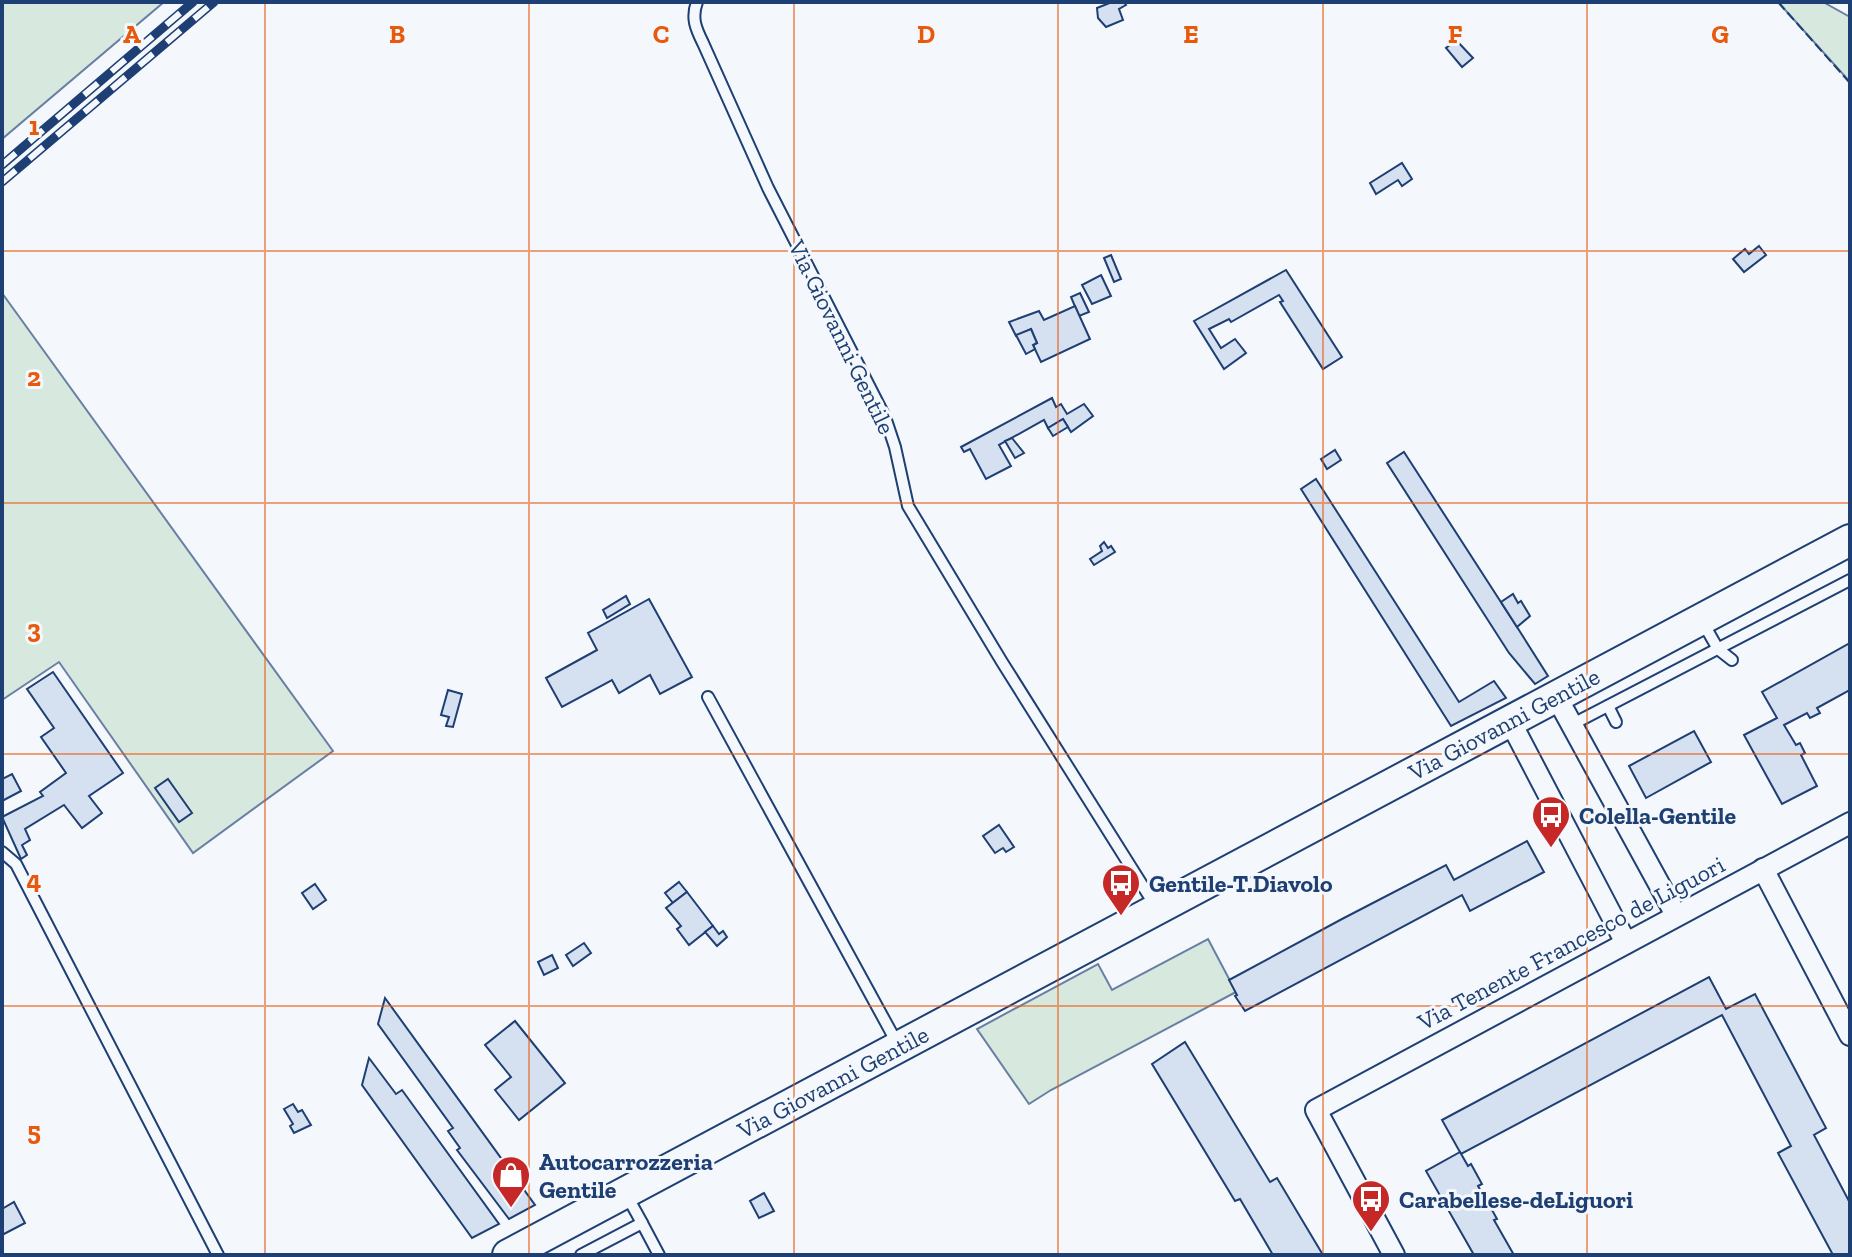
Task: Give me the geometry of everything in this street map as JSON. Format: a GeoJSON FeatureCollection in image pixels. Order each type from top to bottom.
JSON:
{"type":"FeatureCollection","features":[{"type":"Feature","properties":{"kind":"main road","name":"Via Giovanni Gentile"},"geometry":{"type":"LineString","coordinates":[[508,1255],[1850,540]]}},
{"type":"Feature","properties":{"kind":"street"},"geometry":{"type":"LineString","coordinates":[[1556,696],[1676,915]]}},
{"type":"Feature","properties":{"kind":"street"},"geometry":{"type":"LineString","coordinates":[[1510,721],[1626,943]]}},
{"type":"Feature","properties":{"kind":"street","name":"Via Tenente Francesco de Liguori"},"geometry":{"type":"LineString","coordinates":[[1394,1255],[1316,1110],[1850,823]]}},
{"type":"Feature","properties":{"kind":"street"},"geometry":{"type":"LineString","coordinates":[[1763,869],[1850,1035]]}},
{"type":"Feature","properties":{"kind":"lane","name":"Via Giovanni Gentile"},"geometry":{"type":"LineString","coordinates":[[697,2],[694,22],[703,43],[775,201],[885,417],[908,506],[1157,908]]}},
{"type":"Feature","properties":{"kind":"lane"},"geometry":{"type":"LineString","coordinates":[[1571,725],[1850,580]]}},
{"type":"Feature","properties":{"kind":"lane"},"geometry":{"type":"LineString","coordinates":[[1701,619],[1718,649],[1732,660]]}},
{"type":"Feature","properties":{"kind":"lane"},"geometry":{"type":"LineString","coordinates":[[708,697],[899,1048]]}},
{"type":"Feature","properties":{"kind":"lane"},"geometry":{"type":"LineString","coordinates":[[1608,706],[1616,722]]}},
{"type":"Feature","properties":{"kind":"lane"},"geometry":{"type":"LineString","coordinates":[[2,852],[16,864],[218,1255]]}},
{"type":"Feature","properties":{"kind":"lane"},"geometry":{"type":"LineString","coordinates":[[625,1192],[659,1255]]}},
{"type":"Feature","properties":{"kind":"lane"},"geometry":{"type":"LineString","coordinates":[[581,1255],[642,1223]]}},
{"type":"Feature","properties":{"kind":"shaded area"},"geometry":{"type":"Polygon","coordinates":[[[2,2],[164,2],[2,139],[2,2]]]}},
{"type":"Feature","properties":{"kind":"shaded area"},"geometry":{"type":"Polygon","coordinates":[[[1778,2],[1823,2],[1850,17],[1850,82],[1778,2]]]}},
{"type":"Feature","properties":{"kind":"shaded area"},"geometry":{"type":"Polygon","coordinates":[[[2,293],[333,751],[193,853],[59,662],[2,700],[2,293]]]}},
{"type":"Feature","properties":{"kind":"shaded area"},"geometry":{"type":"Polygon","coordinates":[[[1208,939],[1236,992],[1029,1104],[977,1029],[1098,964],[1112,990],[1208,939]]]}},
{"type":"Feature","properties":{"kind":"building"},"geometry":{"type":"Polygon","coordinates":[[[1112,2],[1124,2],[1126,5],[1119,9],[1123,20],[1106,27],[1098,18],[1097,8],[1112,2]]]}},
{"type":"Feature","properties":{"kind":"building"},"geometry":{"type":"Polygon","coordinates":[[[1456,40],[1473,58],[1462,67],[1446,48],[1456,40]]]}},
{"type":"Feature","properties":{"kind":"building"},"geometry":{"type":"Polygon","coordinates":[[[1402,163],[1412,179],[1402,186],[1398,180],[1376,194],[1370,183],[1402,163]]]}},
{"type":"Feature","properties":{"kind":"building"},"geometry":{"type":"Polygon","coordinates":[[[1759,246],[1766,255],[1744,272],[1733,259],[1745,249],[1749,254],[1759,246]]]}},
{"type":"Feature","properties":{"kind":"building"},"geometry":{"type":"Polygon","coordinates":[[[1111,255],[1121,279],[1114,282],[1104,258],[1111,255]]]}},
{"type":"Feature","properties":{"kind":"building"},"geometry":{"type":"Polygon","coordinates":[[[1286,270],[1342,357],[1323,369],[1280,302],[1283,301],[1279,295],[1231,322],[1229,319],[1209,329],[1221,348],[1235,339],[1246,353],[1224,369],[1194,321],[1286,270]]]}},
{"type":"Feature","properties":{"kind":"building"},"geometry":{"type":"Polygon","coordinates":[[[1101,275],[1111,296],[1092,304],[1082,285],[1101,275]]]}},
{"type":"Feature","properties":{"kind":"building"},"geometry":{"type":"Polygon","coordinates":[[[1080,293],[1089,312],[1079,316],[1071,297],[1080,293]]]}},
{"type":"Feature","properties":{"kind":"building"},"geometry":{"type":"Polygon","coordinates":[[[1075,306],[1090,339],[1041,362],[1033,345],[1037,343],[1031,329],[1016,336],[1009,322],[1039,311],[1044,320],[1075,306]]]}},
{"type":"Feature","properties":{"kind":"building"},"geometry":{"type":"Polygon","coordinates":[[[1031,329],[1037,343],[1033,345],[1035,349],[1026,354],[1016,335],[1031,329]]]}},
{"type":"Feature","properties":{"kind":"building"},"geometry":{"type":"Polygon","coordinates":[[[1052,398],[1056,407],[1061,404],[1067,414],[1084,404],[1093,416],[1071,432],[1063,419],[1048,428],[1044,420],[999,445],[1011,466],[986,479],[970,449],[964,452],[961,447],[1052,398]]]}},
{"type":"Feature","properties":{"kind":"building"},"geometry":{"type":"Polygon","coordinates":[[[1063,419],[1068,427],[1053,436],[1048,428],[1063,419]]]}},
{"type":"Feature","properties":{"kind":"building"},"geometry":{"type":"Polygon","coordinates":[[[1012,438],[1024,453],[1015,458],[1005,441],[1012,438]]]}},
{"type":"Feature","properties":{"kind":"building"},"geometry":{"type":"Polygon","coordinates":[[[1335,450],[1341,460],[1327,469],[1321,459],[1335,450]]]}},
{"type":"Feature","properties":{"kind":"building"},"geometry":{"type":"Polygon","coordinates":[[[1404,452],[1548,676],[1535,684],[1509,653],[1387,463],[1404,452]]]}},
{"type":"Feature","properties":{"kind":"building"},"geometry":{"type":"Polygon","coordinates":[[[1316,479],[1459,702],[1494,681],[1506,698],[1451,726],[1301,489],[1316,479]]]}},
{"type":"Feature","properties":{"kind":"building"},"geometry":{"type":"Polygon","coordinates":[[[1104,542],[1115,552],[1094,565],[1090,559],[1102,551],[1100,546],[1104,542]]]}},
{"type":"Feature","properties":{"kind":"building"},"geometry":{"type":"Polygon","coordinates":[[[1513,594],[1530,616],[1517,627],[1501,602],[1513,594]]]}},
{"type":"Feature","properties":{"kind":"building"},"geometry":{"type":"Polygon","coordinates":[[[626,596],[630,604],[607,618],[603,610],[626,596]]]}},
{"type":"Feature","properties":{"kind":"building"},"geometry":{"type":"Polygon","coordinates":[[[649,599],[692,677],[660,694],[650,675],[619,693],[612,680],[562,707],[546,678],[597,650],[588,633],[649,599]]]}},
{"type":"Feature","properties":{"kind":"building"},"geometry":{"type":"Polygon","coordinates":[[[1850,643],[1850,690],[1817,708],[1820,713],[1810,718],[1807,713],[1784,725],[1796,745],[1800,743],[1805,753],[1801,755],[1817,786],[1782,804],[1744,735],[1777,718],[1762,692],[1850,643]]]}},
{"type":"Feature","properties":{"kind":"building"},"geometry":{"type":"Polygon","coordinates":[[[53,672],[123,773],[89,796],[102,813],[82,828],[64,805],[25,829],[30,840],[22,845],[27,855],[21,859],[2,817],[43,796],[40,792],[66,773],[41,737],[54,728],[27,689],[53,672]]]}},
{"type":"Feature","properties":{"kind":"building"},"geometry":{"type":"Polygon","coordinates":[[[448,690],[462,694],[453,727],[446,726],[449,717],[441,715],[448,690]]]}},
{"type":"Feature","properties":{"kind":"building"},"geometry":{"type":"Polygon","coordinates":[[[1694,731],[1711,762],[1646,798],[1629,766],[1694,731]]]}},
{"type":"Feature","properties":{"kind":"building"},"geometry":{"type":"Polygon","coordinates":[[[12,774],[21,791],[2,801],[2,779],[12,774]]]}},
{"type":"Feature","properties":{"kind":"building"},"geometry":{"type":"Polygon","coordinates":[[[168,779],[192,813],[179,822],[155,788],[168,779]]]}},
{"type":"Feature","properties":{"kind":"building"},"geometry":{"type":"Polygon","coordinates":[[[999,825],[1014,847],[995,853],[983,836],[999,825]]]}},
{"type":"Feature","properties":{"kind":"building"},"geometry":{"type":"Polygon","coordinates":[[[1527,841],[1544,872],[1470,911],[1462,895],[1245,1011],[1235,996],[1229,980],[1342,919],[1446,865],[1454,880],[1527,841]]]}},
{"type":"Feature","properties":{"kind":"building"},"geometry":{"type":"Polygon","coordinates":[[[679,882],[687,892],[673,903],[665,893],[679,882]]]}},
{"type":"Feature","properties":{"kind":"building"},"geometry":{"type":"Polygon","coordinates":[[[315,884],[326,900],[313,909],[302,893],[315,884]]]}},
{"type":"Feature","properties":{"kind":"building"},"geometry":{"type":"Polygon","coordinates":[[[687,892],[713,926],[689,945],[677,929],[681,926],[666,908],[687,892]]]}},
{"type":"Feature","properties":{"kind":"building"},"geometry":{"type":"Polygon","coordinates":[[[713,926],[719,934],[723,931],[727,937],[717,946],[705,932],[713,926]]]}},
{"type":"Feature","properties":{"kind":"building"},"geometry":{"type":"Polygon","coordinates":[[[584,943],[591,953],[573,966],[566,955],[584,943]]]}},
{"type":"Feature","properties":{"kind":"building"},"geometry":{"type":"Polygon","coordinates":[[[552,955],[558,968],[544,975],[538,962],[552,955]]]}},
{"type":"Feature","properties":{"kind":"building"},"geometry":{"type":"Polygon","coordinates":[[[1709,977],[1726,1009],[1755,994],[1826,1128],[1814,1135],[1850,1203],[1850,1255],[1833,1255],[1778,1153],[1791,1146],[1722,1015],[1461,1154],[1442,1120],[1709,977]]]}},
{"type":"Feature","properties":{"kind":"building"},"geometry":{"type":"Polygon","coordinates":[[[385,998],[535,1205],[509,1219],[457,1150],[460,1148],[448,1131],[453,1128],[378,1024],[385,998]]]}},
{"type":"Feature","properties":{"kind":"building"},"geometry":{"type":"Polygon","coordinates":[[[515,1021],[565,1083],[519,1120],[495,1090],[511,1077],[485,1045],[515,1021]]]}},
{"type":"Feature","properties":{"kind":"building"},"geometry":{"type":"Polygon","coordinates":[[[1185,1042],[1270,1182],[1277,1178],[1323,1255],[1273,1255],[1240,1199],[1235,1201],[1152,1064],[1185,1042]]]}},
{"type":"Feature","properties":{"kind":"building"},"geometry":{"type":"Polygon","coordinates":[[[369,1058],[396,1094],[402,1090],[499,1224],[472,1238],[362,1085],[369,1058]]]}},
{"type":"Feature","properties":{"kind":"building"},"geometry":{"type":"Polygon","coordinates":[[[293,1104],[298,1112],[302,1110],[311,1125],[294,1133],[290,1126],[293,1124],[284,1109],[293,1104]]]}},
{"type":"Feature","properties":{"kind":"building"},"geometry":{"type":"Polygon","coordinates":[[[1460,1152],[1482,1184],[1478,1186],[1494,1208],[1492,1210],[1497,1219],[1494,1220],[1514,1255],[1474,1255],[1426,1171],[1460,1152]]]}},
{"type":"Feature","properties":{"kind":"building"},"geometry":{"type":"Polygon","coordinates":[[[764,1193],[774,1211],[759,1218],[750,1201],[764,1193]]]}},
{"type":"Feature","properties":{"kind":"building"},"geometry":{"type":"Polygon","coordinates":[[[14,1202],[25,1223],[2,1235],[2,1209],[14,1202]]]}},
{"type":"Feature","properties":{"kind":"railway"},"geometry":{"type":"LineString","coordinates":[[2,165],[193,2]]}},
{"type":"Feature","properties":{"kind":"railway"},"geometry":{"type":"LineString","coordinates":[[2,182],[214,2]]}},
{"type":"Feature","properties":{"kind":"fence"},"geometry":{"type":"LineString","coordinates":[[1778,2],[1850,83]]}},
{"type":"Feature","properties":{"kind":"place","name":"Colella-Gentile"},"geometry":{"type":"Point","coordinates":[1551,849]}},
{"type":"Feature","properties":{"kind":"place","name":"Gentile-T.Diavolo"},"geometry":{"type":"Point","coordinates":[1121,917]}},
{"type":"Feature","properties":{"kind":"place","name":"Autocarrozzeria Gentile"},"geometry":{"type":"Point","coordinates":[511,1209]}},
{"type":"Feature","properties":{"kind":"place","name":"Carabellese-deLiguori"},"geometry":{"type":"Point","coordinates":[1371,1233]}}]}
